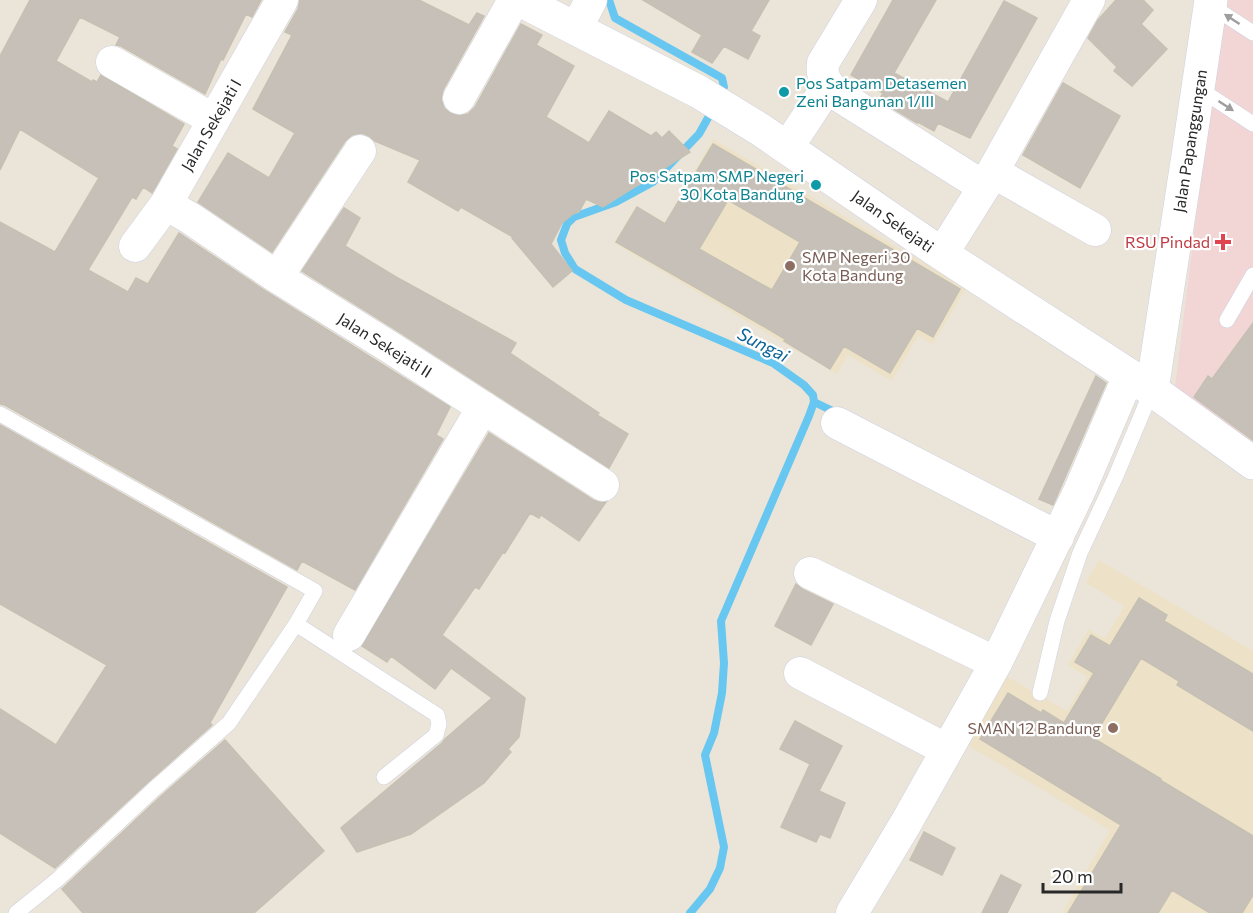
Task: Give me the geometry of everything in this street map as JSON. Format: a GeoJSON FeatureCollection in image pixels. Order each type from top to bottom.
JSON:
{"type":"FeatureCollection","features":[{"type":"Feature","properties":{"kind":"street","name":"Jalan Sekejati I"},"geometry":{"type":"LineString","coordinates":[[135,246],[166,204],[282,0]]}},
{"type":"Feature","properties":{"kind":"street"},"geometry":{"type":"LineString","coordinates":[[459,98],[514,0]]}},
{"type":"Feature","properties":{"kind":"street","name":"Jalan Sekejati"},"geometry":{"type":"LineString","coordinates":[[520,0],[712,100],[761,130],[942,254],[1140,382],[1253,463]]}},
{"type":"Feature","properties":{"kind":"street"},"geometry":{"type":"LineString","coordinates":[[576,29],[591,0]]}},
{"type":"Feature","properties":{"kind":"street"},"geometry":{"type":"LineString","coordinates":[[861,0],[823,63],[822,75],[828,86],[838,95],[988,179],[1095,230]]}},
{"type":"Feature","properties":{"kind":"street"},"geometry":{"type":"LineString","coordinates":[[942,254],[988,179],[1089,0]]}},
{"type":"Feature","properties":{"kind":"street","name":"Jalan Papanggungan"},"geometry":{"type":"LineString","coordinates":[[1140,382],[1198,88],[1211,3]]}},
{"type":"Feature","properties":{"kind":"street"},"geometry":{"type":"LineString","coordinates":[[112,62],[214,120]]}},
{"type":"Feature","properties":{"kind":"street"},"geometry":{"type":"LineString","coordinates":[[787,147],[828,86]]}},
{"type":"Feature","properties":{"kind":"street"},"geometry":{"type":"LineString","coordinates":[[277,277],[360,151]]}},
{"type":"Feature","properties":{"kind":"street","name":"Jalan Sekejati II"},"geometry":{"type":"LineString","coordinates":[[166,204],[603,485]]}},
{"type":"Feature","properties":{"kind":"street"},"geometry":{"type":"LineString","coordinates":[[852,913],[996,663],[1079,492],[1140,382]]}},
{"type":"Feature","properties":{"kind":"street"},"geometry":{"type":"LineString","coordinates":[[349,635],[483,407]]}},
{"type":"Feature","properties":{"kind":"street"},"geometry":{"type":"LineString","coordinates":[[837,423],[1058,537]]}},
{"type":"Feature","properties":{"kind":"street"},"geometry":{"type":"LineString","coordinates":[[810,573],[996,663]]}},
{"type":"Feature","properties":{"kind":"street"},"geometry":{"type":"LineString","coordinates":[[800,673],[947,750]]}},
{"type":"Feature","properties":{"kind":"lane"},"geometry":{"type":"LineString","coordinates":[[1211,3],[1253,33]]}},
{"type":"Feature","properties":{"kind":"lane"},"geometry":{"type":"LineString","coordinates":[[1198,88],[1253,124]]}},
{"type":"Feature","properties":{"kind":"lane"},"geometry":{"type":"LineString","coordinates":[[1227,320],[1253,275]]}},
{"type":"Feature","properties":{"kind":"lane"},"geometry":{"type":"LineString","coordinates":[[1040,693],[1057,621],[1080,553],[1115,478],[1140,382]]}},
{"type":"Feature","properties":{"kind":"lane"},"geometry":{"type":"LineString","coordinates":[[0,414],[315,591],[296,624],[229,723],[58,879],[16,913]]}},
{"type":"Feature","properties":{"kind":"lane"},"geometry":{"type":"LineString","coordinates":[[296,624],[437,715],[439,724],[436,735],[384,777]]}},
{"type":"Feature","properties":{"kind":"shaded area","name":"RSU Pindad"},"geometry":{"type":"Polygon","coordinates":[[[1226,0],[1253,0],[1253,459],[1173,404],[1213,80],[1226,0]]]}},
{"type":"Feature","properties":{"kind":"shaded area","name":"SMP Negeri 30 Kota Bandung"},"geometry":{"type":"Polygon","coordinates":[[[713,139],[966,288],[933,344],[918,336],[892,381],[848,355],[837,374],[614,243],[636,206],[665,222],[713,139]]]}},
{"type":"Feature","properties":{"kind":"shaded area","name":"SMAN 12 Bandung"},"geometry":{"type":"Polygon","coordinates":[[[1099,560],[1253,651],[1253,913],[1062,913],[1110,830],[964,743],[1004,675],[1067,711],[1087,677],[1068,665],[1089,629],[1105,639],[1124,606],[1086,583],[1099,560]]]}},
{"type":"Feature","properties":{"kind":"building"},"geometry":{"type":"Polygon","coordinates":[[[30,0],[261,0],[252,17],[246,14],[205,94],[116,45],[120,37],[80,17],[56,61],[92,82],[93,80],[97,82],[101,75],[184,124],[172,146],[177,149],[152,193],[143,187],[136,199],[132,197],[88,270],[128,292],[136,278],[148,284],[179,233],[267,292],[450,407],[436,435],[443,439],[355,590],[302,561],[297,570],[0,404],[0,222],[55,252],[99,178],[20,129],[0,170],[0,56],[30,0]]]}},
{"type":"Feature","properties":{"kind":"building"},"geometry":{"type":"Polygon","coordinates":[[[300,0],[419,0],[469,25],[477,13],[484,16],[443,90],[441,99],[444,108],[459,116],[468,114],[475,107],[521,24],[542,35],[536,45],[574,66],[546,117],[589,143],[609,111],[651,136],[656,132],[662,138],[669,131],[690,152],[603,207],[586,199],[579,212],[562,223],[551,244],[572,271],[553,287],[513,237],[461,207],[458,211],[408,182],[420,160],[362,133],[352,135],[345,141],[272,252],[198,202],[228,153],[269,178],[295,133],[253,109],[292,35],[285,32],[298,9],[300,0]]]}},
{"type":"Feature","properties":{"kind":"building"},"geometry":{"type":"Polygon","coordinates":[[[643,0],[769,0],[751,31],[760,36],[748,59],[724,46],[712,63],[692,52],[702,35],[643,0]]]}},
{"type":"Feature","properties":{"kind":"building"},"geometry":{"type":"Polygon","coordinates":[[[893,0],[936,0],[894,73],[948,102],[1004,1],[1037,18],[970,138],[938,123],[934,131],[917,123],[879,100],[883,93],[851,75],[893,0]]]}},
{"type":"Feature","properties":{"kind":"building"},"geometry":{"type":"Polygon","coordinates":[[[1116,0],[1143,0],[1153,10],[1141,24],[1167,49],[1132,86],[1114,71],[1117,67],[1088,38],[1098,20],[1116,0]]]}},
{"type":"Feature","properties":{"kind":"building"},"geometry":{"type":"Polygon","coordinates":[[[1063,83],[1120,116],[1080,188],[1023,155],[1063,83]]]}},
{"type":"Feature","properties":{"kind":"building","name":"SMP Negeri 30 Kota Bandung"},"geometry":{"type":"Polygon","coordinates":[[[713,144],[960,289],[933,337],[917,328],[890,373],[844,346],[830,369],[784,341],[785,339],[616,242],[637,207],[665,224],[713,144]],[[728,200],[699,249],[772,290],[800,242],[728,200]]]}},
{"type":"Feature","properties":{"kind":"building"},"geometry":{"type":"Polygon","coordinates":[[[344,208],[360,218],[345,246],[396,277],[516,343],[510,353],[599,413],[597,415],[628,434],[609,468],[302,271],[344,208]]]}},
{"type":"Feature","properties":{"kind":"building"},"geometry":{"type":"Polygon","coordinates":[[[1253,323],[1253,440],[1194,397],[1208,376],[1212,379],[1253,323]]]}},
{"type":"Feature","properties":{"kind":"building"},"geometry":{"type":"Polygon","coordinates":[[[1096,376],[1106,383],[1053,505],[1039,499],[1096,376]]]}},
{"type":"Feature","properties":{"kind":"building"},"geometry":{"type":"Polygon","coordinates":[[[0,425],[287,587],[210,723],[212,725],[55,868],[0,833],[0,709],[56,745],[107,665],[0,604],[0,425]]]}},
{"type":"Feature","properties":{"kind":"building"},"geometry":{"type":"Polygon","coordinates":[[[489,433],[593,500],[606,502],[579,541],[541,515],[539,518],[530,513],[505,553],[503,552],[479,589],[475,587],[442,635],[525,698],[519,737],[508,749],[511,752],[484,783],[411,834],[357,852],[341,828],[492,698],[451,668],[435,689],[391,656],[387,662],[362,646],[489,433]]]}},
{"type":"Feature","properties":{"kind":"building"},"geometry":{"type":"Polygon","coordinates":[[[796,584],[833,604],[811,645],[775,626],[796,584]]]}},
{"type":"Feature","properties":{"kind":"building","name":"SMAN 12 Bandung"},"geometry":{"type":"Polygon","coordinates":[[[1139,598],[1167,615],[1164,621],[1253,674],[1253,731],[1177,685],[1179,681],[1141,658],[1093,738],[1253,836],[1253,895],[1242,913],[1210,913],[1172,890],[1158,913],[1068,913],[1121,825],[980,739],[1008,693],[1041,713],[1043,710],[1064,723],[1094,673],[1075,662],[1091,635],[1110,646],[1139,598]]]}},
{"type":"Feature","properties":{"kind":"building"},"geometry":{"type":"Polygon","coordinates":[[[795,721],[842,746],[819,791],[845,803],[830,838],[820,834],[816,842],[781,827],[810,764],[780,749],[795,721]]]}},
{"type":"Feature","properties":{"kind":"building"},"geometry":{"type":"Polygon","coordinates":[[[225,740],[324,851],[254,913],[83,913],[62,889],[225,740]]]}},
{"type":"Feature","properties":{"kind":"building"},"geometry":{"type":"Polygon","coordinates":[[[924,832],[955,848],[942,875],[910,860],[924,832]]]}},
{"type":"Feature","properties":{"kind":"building"},"geometry":{"type":"Polygon","coordinates":[[[1001,875],[1021,885],[1007,913],[982,913],[1001,875]]]}},
{"type":"Feature","properties":{"kind":"waterway","name":"Sungai"},"geometry":{"type":"LineString","coordinates":[[609,0],[615,18],[722,78],[724,87],[720,96]]}},
{"type":"Feature","properties":{"kind":"waterway","name":"Sungai"},"geometry":{"type":"LineString","coordinates":[[690,913],[710,889],[720,868],[724,847],[705,755],[714,733],[722,693],[724,663],[721,621],[809,416],[814,402],[813,395],[804,385],[773,363],[626,300],[575,269],[565,253],[561,240],[567,224],[574,217],[616,202],[653,182],[699,134],[713,109]]}},
{"type":"Feature","properties":{"kind":"waterway"},"geometry":{"type":"LineString","coordinates":[[814,402],[837,413]]}},
{"type":"Feature","properties":{"kind":"place","name":"Pos Satpam Detasemen Zeni Bangunan 1/III"},"geometry":{"type":"Point","coordinates":[784,92]}},
{"type":"Feature","properties":{"kind":"place","name":"Pos Satpam SMP Negeri 30 Kota Bandung"},"geometry":{"type":"Point","coordinates":[816,185]}},
{"type":"Feature","properties":{"kind":"place","name":"RSU Pindad"},"geometry":{"type":"Point","coordinates":[1223,242]}},
{"type":"Feature","properties":{"kind":"place","name":"SMP Negeri 30 Kota Bandung"},"geometry":{"type":"Point","coordinates":[790,266]}},
{"type":"Feature","properties":{"kind":"place","name":"SMAN 12 Bandung"},"geometry":{"type":"Point","coordinates":[1113,728]}}]}
